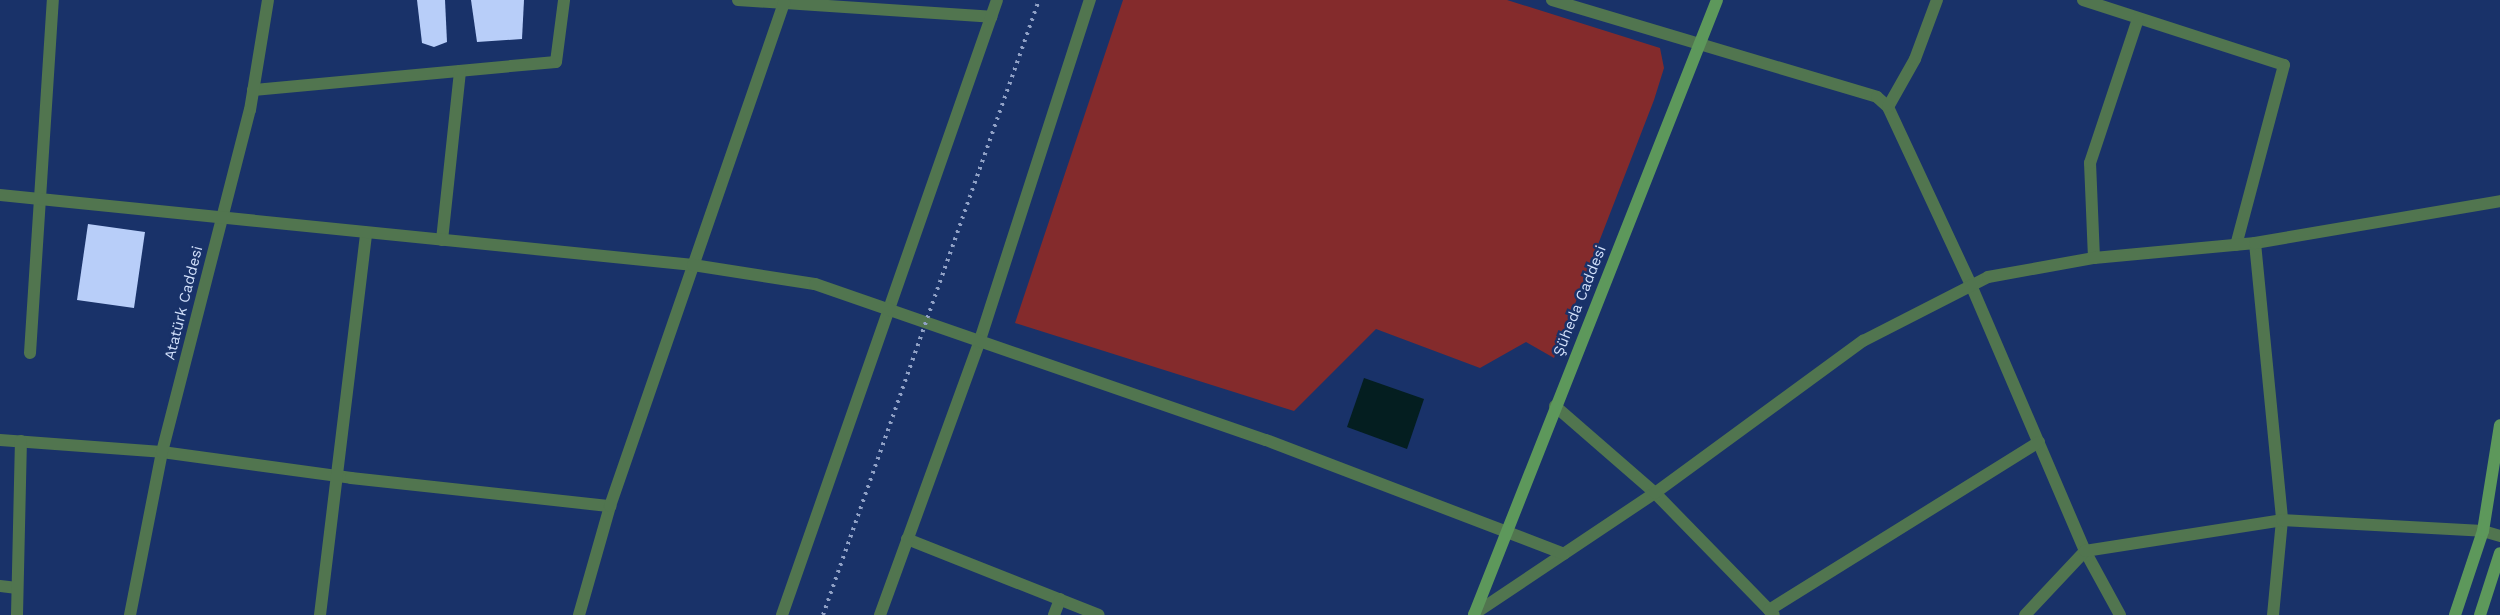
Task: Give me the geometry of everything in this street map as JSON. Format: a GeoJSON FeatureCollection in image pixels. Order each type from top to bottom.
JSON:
{"type":"FeatureCollection","features":[{"type":"Feature","properties":{"kind":"main road","name":"Şüheda Caddesi"},"geometry":{"type":"LineString","coordinates":[[1474,614],[1504,534],[1717,0]]}},
{"type":"Feature","properties":{"kind":"main road"},"geometry":{"type":"LineString","coordinates":[[2455,615],[2483,531],[2500,425]]}},
{"type":"Feature","properties":{"kind":"main road"},"geometry":{"type":"LineString","coordinates":[[2480,615],[2500,553]]}},
{"type":"Feature","properties":{"kind":"street"},"geometry":{"type":"LineString","coordinates":[[30,353],[53,0]]}},
{"type":"Feature","properties":{"kind":"street","name":"Atatürk Caddesi"},"geometry":{"type":"LineString","coordinates":[[130,615],[162,452],[222,220],[253,90],[268,0]]}},
{"type":"Feature","properties":{"kind":"street"},"geometry":{"type":"LineString","coordinates":[[253,90],[556,62],[564,0]]}},
{"type":"Feature","properties":{"kind":"street"},"geometry":{"type":"LineString","coordinates":[[738,0],[784,1],[991,17]]}},
{"type":"Feature","properties":{"kind":"street"},"geometry":{"type":"LineString","coordinates":[[782,615],[997,0]]}},
{"type":"Feature","properties":{"kind":"street"},"geometry":{"type":"LineString","coordinates":[[880,615],[979,343],[1090,0]]}},
{"type":"Feature","properties":{"kind":"street"},"geometry":{"type":"LineString","coordinates":[[1552,0],[1876,97],[1888,107],[1971,285],[2085,551],[2120,615]]}},
{"type":"Feature","properties":{"kind":"street"},"geometry":{"type":"LineString","coordinates":[[1888,107],[1915,59],[1937,0]]}},
{"type":"Feature","properties":{"kind":"street"},"geometry":{"type":"LineString","coordinates":[[2083,0],[2284,65],[2236,245]]}},
{"type":"Feature","properties":{"kind":"street"},"geometry":{"type":"LineString","coordinates":[[579,615],[610,506],[784,1]]}},
{"type":"Feature","properties":{"kind":"street"},"geometry":{"type":"LineString","coordinates":[[2094,258],[2090,163],[2138,19]]}},
{"type":"Feature","properties":{"kind":"street"},"geometry":{"type":"LineString","coordinates":[[442,240],[460,71]]}},
{"type":"Feature","properties":{"kind":"street"},"geometry":{"type":"LineString","coordinates":[[0,195],[39,197],[222,220],[693,265],[814,284],[979,343],[1266,440],[1504,534],[1564,554]]}},
{"type":"Feature","properties":{"kind":"street"},"geometry":{"type":"LineString","coordinates":[[1474,614],[1655,493],[1863,341],[1988,277],[2094,258],[2255,243],[2500,201]]}},
{"type":"Feature","properties":{"kind":"street"},"geometry":{"type":"LineString","coordinates":[[320,615],[335,476],[366,233]]}},
{"type":"Feature","properties":{"kind":"street"},"geometry":{"type":"LineString","coordinates":[[2255,243],[2282,520],[2273,615]]}},
{"type":"Feature","properties":{"kind":"street"},"geometry":{"type":"LineString","coordinates":[[1555,406],[1655,493],[1771,613],[2039,442]]}},
{"type":"Feature","properties":{"kind":"street"},"geometry":{"type":"LineString","coordinates":[[0,440],[162,452],[335,476],[610,506]]}},
{"type":"Feature","properties":{"kind":"street"},"geometry":{"type":"LineString","coordinates":[[17,615],[22,441]]}},
{"type":"Feature","properties":{"kind":"street"},"geometry":{"type":"LineString","coordinates":[[2025,615],[2085,551],[2282,520],[2483,531],[2500,536]]}},
{"type":"Feature","properties":{"kind":"street"},"geometry":{"type":"LineString","coordinates":[[908,539],[1099,615]]}},
{"type":"Feature","properties":{"kind":"street"},"geometry":{"type":"LineString","coordinates":[[0,586],[17,588]]}},
{"type":"Feature","properties":{"kind":"street"},"geometry":{"type":"LineString","coordinates":[[1054,615],[1060,599]]}},
{"type":"Feature","properties":{"kind":"shaded area"},"geometry":{"type":"Polygon","coordinates":[[[1123,0],[1507,0],[1660,48],[1664,68],[1654,100],[1554,358],[1526,342],[1480,368],[1376,329],[1294,411],[1015,323],[1123,0]]]}},
{"type":"Feature","properties":{"kind":"shaded area"},"geometry":{"type":"Polygon","coordinates":[[[1364,378],[1424,399],[1407,449],[1347,427],[1364,378]]]}},
{"type":"Feature","properties":{"kind":"building"},"geometry":{"type":"Polygon","coordinates":[[[417,0],[445,0],[447,42],[434,47],[422,43],[417,0]]]}},
{"type":"Feature","properties":{"kind":"building"},"geometry":{"type":"Polygon","coordinates":[[[471,0],[524,0],[522,39],[477,42],[471,0]]]}},
{"type":"Feature","properties":{"kind":"building"},"geometry":{"type":"Polygon","coordinates":[[[88,224],[145,232],[134,308],[77,300],[88,224]]]}},
{"type":"Feature","properties":{"kind":"railway"},"geometry":{"type":"LineString","coordinates":[[823,615],[1039,0]]}}]}
